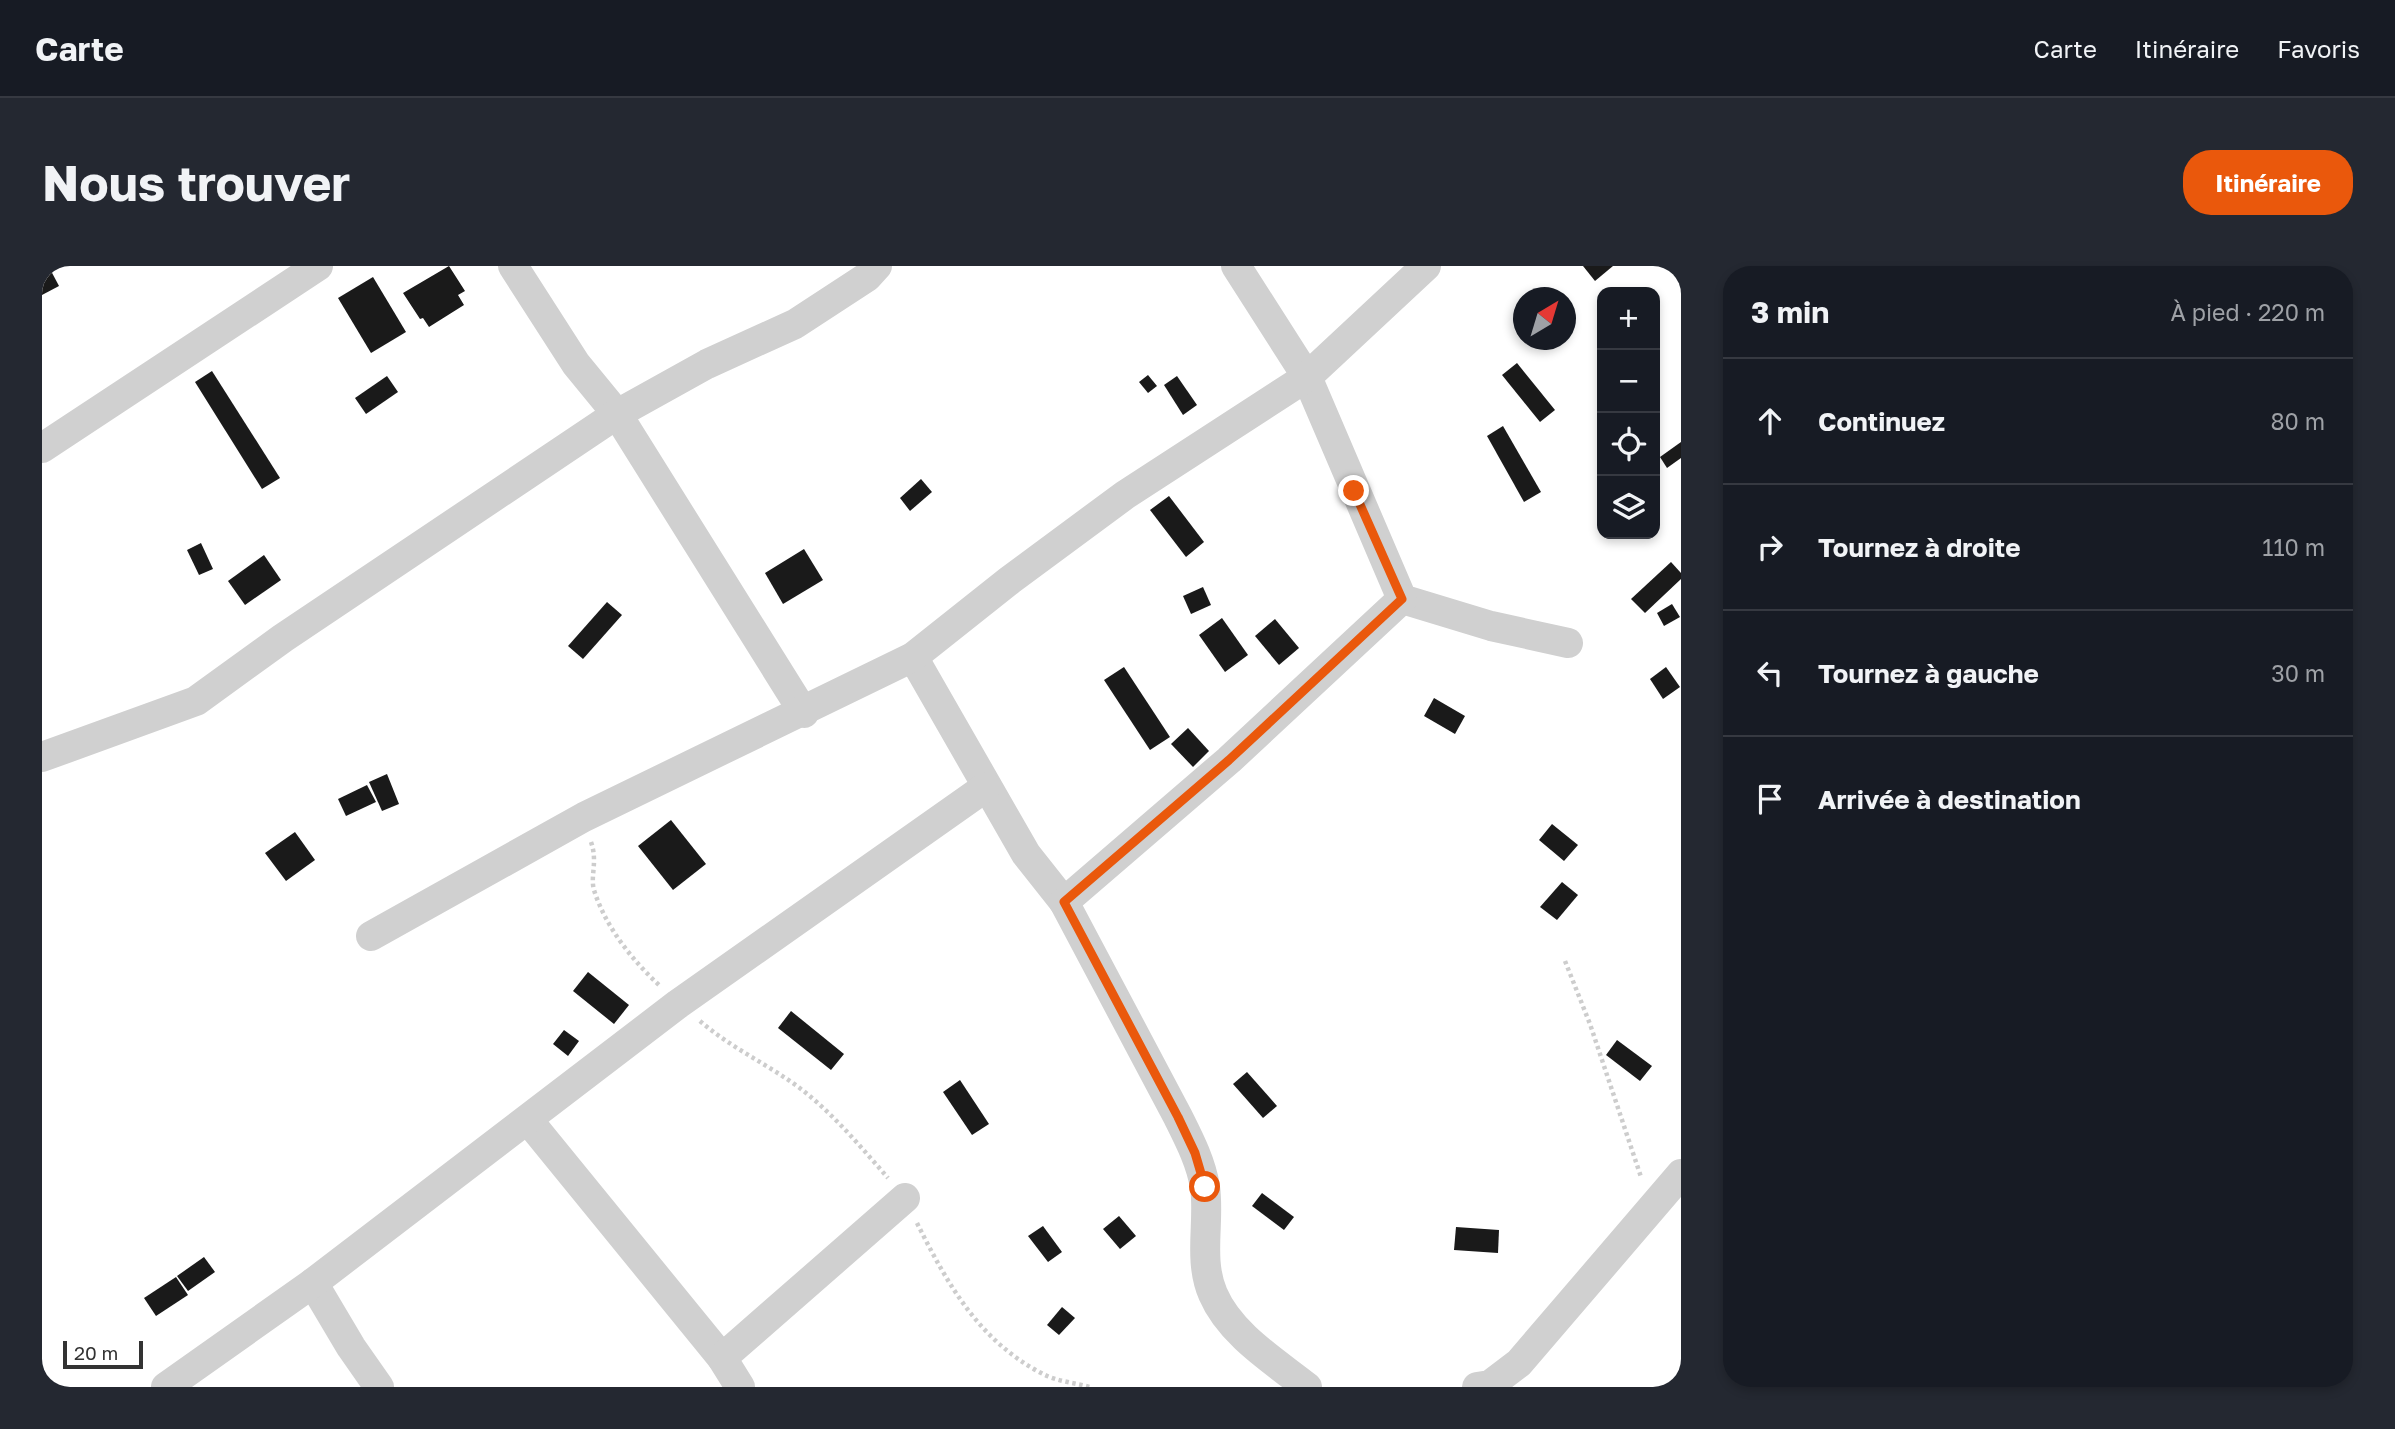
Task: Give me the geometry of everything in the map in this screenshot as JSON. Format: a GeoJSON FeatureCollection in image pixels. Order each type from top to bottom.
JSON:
{"type":"FeatureCollection","features":[{"type":"Feature","properties":{"kind":"street"},"geometry":{"type":"LineString","coordinates":[[42,448],[318,266]]}},
{"type":"Feature","properties":{"kind":"street"},"geometry":{"type":"LineString","coordinates":[[513,266],[576,364],[617,414],[804,713]]}},
{"type":"Feature","properties":{"kind":"street"},"geometry":{"type":"LineString","coordinates":[[42,757],[196,701],[283,638],[617,414],[707,364],[795,324],[867,277],[877,266]]}},
{"type":"Feature","properties":{"kind":"street"},"geometry":{"type":"LineString","coordinates":[[1236,266],[1307,377],[1402,599],[1491,626],[1568,643]]}},
{"type":"Feature","properties":{"kind":"street"},"geometry":{"type":"LineString","coordinates":[[371,936],[584,817],[804,713],[913,657],[1010,580],[1125,495],[1307,377],[1426,266]]}},
{"type":"Feature","properties":{"kind":"street"},"geometry":{"type":"LineString","coordinates":[[1064,902],[1229,760],[1402,599]]}},
{"type":"Feature","properties":{"kind":"street"},"geometry":{"type":"LineString","coordinates":[[913,657],[1026,854],[1064,902],[1195,1153],[1205,1187],[1206,1268],[1212,1293],[1228,1318],[1249,1340],[1307,1387]]}},
{"type":"Feature","properties":{"kind":"street"},"geometry":{"type":"LineString","coordinates":[[166,1387],[313,1283],[678,1004],[986,787]]}},
{"type":"Feature","properties":{"kind":"street"},"geometry":{"type":"LineString","coordinates":[[528,1120],[722,1359],[740,1387]]}},
{"type":"Feature","properties":{"kind":"street"},"geometry":{"type":"LineString","coordinates":[[1477,1387],[1490,1385],[1519,1363],[1649,1208],[1681,1174]]}},
{"type":"Feature","properties":{"kind":"street"},"geometry":{"type":"LineString","coordinates":[[722,1359],[905,1198]]}},
{"type":"Feature","properties":{"kind":"street"},"geometry":{"type":"LineString","coordinates":[[313,1283],[379,1387]]}},
{"type":"Feature","properties":{"kind":"path"},"geometry":{"type":"LineString","coordinates":[[584,817],[597,858],[593,888],[609,923],[637,965],[678,1004],[728,1044],[764,1063],[801,1089],[853,1137],[905,1198],[947,1283],[998,1346],[1045,1375],[1090,1387]]}},
{"type":"Feature","properties":{"kind":"path"},"geometry":{"type":"LineString","coordinates":[[1564,961],[1635,1152],[1649,1208]]}},
{"type":"Feature","properties":{"kind":"building"},"geometry":{"type":"Polygon","coordinates":[[[449,266],[465,291],[458,295],[464,305],[429,327],[423,318],[420,319],[403,293],[449,266]]]}},
{"type":"Feature","properties":{"kind":"building"},"geometry":{"type":"Polygon","coordinates":[[[1583,266],[1613,266],[1595,281],[1583,266]]]}},
{"type":"Feature","properties":{"kind":"building"},"geometry":{"type":"Polygon","coordinates":[[[50,269],[59,286],[42,295],[42,274],[50,269]]]}},
{"type":"Feature","properties":{"kind":"building"},"geometry":{"type":"Polygon","coordinates":[[[373,277],[406,332],[371,353],[338,298],[373,277]]]}},
{"type":"Feature","properties":{"kind":"building"},"geometry":{"type":"Polygon","coordinates":[[[1517,363],[1555,410],[1540,422],[1502,375],[1517,363]]]}},
{"type":"Feature","properties":{"kind":"building"},"geometry":{"type":"Polygon","coordinates":[[[212,371],[280,478],[262,489],[195,382],[212,371]]]}},
{"type":"Feature","properties":{"kind":"building"},"geometry":{"type":"Polygon","coordinates":[[[1148,375],[1157,386],[1148,393],[1139,382],[1148,375]]]}},
{"type":"Feature","properties":{"kind":"building"},"geometry":{"type":"Polygon","coordinates":[[[387,376],[398,392],[366,414],[355,398],[387,376]]]}},
{"type":"Feature","properties":{"kind":"building"},"geometry":{"type":"Polygon","coordinates":[[[1177,376],[1197,405],[1183,415],[1164,385],[1177,376]]]}},
{"type":"Feature","properties":{"kind":"building"},"geometry":{"type":"Polygon","coordinates":[[[1503,426],[1541,492],[1524,502],[1487,436],[1503,426]]]}},
{"type":"Feature","properties":{"kind":"building"},"geometry":{"type":"Polygon","coordinates":[[[1681,442],[1681,458],[1667,468],[1660,457],[1681,442]]]}},
{"type":"Feature","properties":{"kind":"building"},"geometry":{"type":"Polygon","coordinates":[[[921,479],[932,492],[910,511],[900,498],[921,479]]]}},
{"type":"Feature","properties":{"kind":"building"},"geometry":{"type":"Polygon","coordinates":[[[1169,496],[1204,542],[1186,557],[1150,510],[1169,496]]]}},
{"type":"Feature","properties":{"kind":"building"},"geometry":{"type":"Polygon","coordinates":[[[201,543],[213,569],[199,575],[187,550],[201,543]]]}},
{"type":"Feature","properties":{"kind":"building"},"geometry":{"type":"Polygon","coordinates":[[[804,549],[823,580],[783,604],[765,573],[804,549]]]}},
{"type":"Feature","properties":{"kind":"building"},"geometry":{"type":"Polygon","coordinates":[[[264,555],[281,580],[245,605],[228,581],[264,555]]]}},
{"type":"Feature","properties":{"kind":"building"},"geometry":{"type":"Polygon","coordinates":[[[1671,562],[1681,573],[1681,579],[1645,613],[1631,599],[1671,562]]]}},
{"type":"Feature","properties":{"kind":"building"},"geometry":{"type":"Polygon","coordinates":[[[1203,587],[1211,605],[1191,614],[1183,596],[1203,587]]]}},
{"type":"Feature","properties":{"kind":"building"},"geometry":{"type":"Polygon","coordinates":[[[607,602],[622,615],[583,659],[568,646],[607,602]]]}},
{"type":"Feature","properties":{"kind":"building"},"geometry":{"type":"Polygon","coordinates":[[[1672,604],[1680,617],[1664,626],[1657,613],[1672,604]]]}},
{"type":"Feature","properties":{"kind":"building"},"geometry":{"type":"Polygon","coordinates":[[[1222,618],[1248,655],[1225,672],[1199,635],[1222,618]]]}},
{"type":"Feature","properties":{"kind":"building"},"geometry":{"type":"Polygon","coordinates":[[[1275,619],[1299,648],[1279,665],[1255,636],[1275,619]]]}},
{"type":"Feature","properties":{"kind":"building"},"geometry":{"type":"Polygon","coordinates":[[[1124,667],[1170,737],[1150,750],[1104,680],[1124,667]]]}},
{"type":"Feature","properties":{"kind":"building"},"geometry":{"type":"Polygon","coordinates":[[[1666,667],[1680,687],[1663,699],[1650,679],[1666,667]]]}},
{"type":"Feature","properties":{"kind":"building"},"geometry":{"type":"Polygon","coordinates":[[[1434,698],[1465,716],[1455,734],[1424,716],[1434,698]]]}},
{"type":"Feature","properties":{"kind":"building"},"geometry":{"type":"Polygon","coordinates":[[[1188,728],[1209,751],[1193,767],[1171,744],[1188,728]]]}},
{"type":"Feature","properties":{"kind":"building"},"geometry":{"type":"Polygon","coordinates":[[[387,774],[399,804],[382,811],[369,782],[387,774]]]}},
{"type":"Feature","properties":{"kind":"building"},"geometry":{"type":"Polygon","coordinates":[[[367,785],[376,802],[346,816],[338,799],[367,785]]]}},
{"type":"Feature","properties":{"kind":"building"},"geometry":{"type":"Polygon","coordinates":[[[671,820],[706,864],[673,890],[638,846],[671,820]]]}},
{"type":"Feature","properties":{"kind":"building"},"geometry":{"type":"Polygon","coordinates":[[[1552,824],[1578,845],[1564,861],[1539,840],[1552,824]]]}},
{"type":"Feature","properties":{"kind":"building"},"geometry":{"type":"Polygon","coordinates":[[[295,832],[315,860],[286,881],[265,853],[295,832]]]}},
{"type":"Feature","properties":{"kind":"building"},"geometry":{"type":"Polygon","coordinates":[[[1562,882],[1578,895],[1557,920],[1540,907],[1562,882]]]}},
{"type":"Feature","properties":{"kind":"building"},"geometry":{"type":"Polygon","coordinates":[[[588,972],[629,1005],[614,1024],[573,991],[588,972]]]}},
{"type":"Feature","properties":{"kind":"building"},"geometry":{"type":"Polygon","coordinates":[[[791,1011],[844,1054],[831,1070],[778,1028],[791,1011]]]}},
{"type":"Feature","properties":{"kind":"building"},"geometry":{"type":"Polygon","coordinates":[[[564,1030],[579,1041],[568,1056],[553,1044],[564,1030]]]}},
{"type":"Feature","properties":{"kind":"building"},"geometry":{"type":"Polygon","coordinates":[[[1617,1040],[1652,1066],[1640,1081],[1606,1055],[1617,1040]]]}},
{"type":"Feature","properties":{"kind":"building"},"geometry":{"type":"Polygon","coordinates":[[[1247,1072],[1277,1106],[1263,1118],[1233,1084],[1247,1072]]]}},
{"type":"Feature","properties":{"kind":"building"},"geometry":{"type":"Polygon","coordinates":[[[960,1080],[989,1124],[972,1135],[943,1092],[960,1080]]]}},
{"type":"Feature","properties":{"kind":"building"},"geometry":{"type":"Polygon","coordinates":[[[1262,1193],[1294,1217],[1284,1230],[1252,1206],[1262,1193]]]}},
{"type":"Feature","properties":{"kind":"building"},"geometry":{"type":"Polygon","coordinates":[[[1119,1216],[1136,1236],[1120,1249],[1103,1229],[1119,1216]]]}},
{"type":"Feature","properties":{"kind":"building"},"geometry":{"type":"Polygon","coordinates":[[[1043,1226],[1062,1252],[1048,1262],[1028,1236],[1043,1226]]]}},
{"type":"Feature","properties":{"kind":"building"},"geometry":{"type":"Polygon","coordinates":[[[1456,1227],[1499,1230],[1498,1253],[1454,1250],[1456,1227]]]}},
{"type":"Feature","properties":{"kind":"building"},"geometry":{"type":"Polygon","coordinates":[[[204,1257],[215,1272],[188,1291],[177,1276],[204,1257]]]}},
{"type":"Feature","properties":{"kind":"building"},"geometry":{"type":"Polygon","coordinates":[[[176,1277],[188,1295],[156,1316],[144,1298],[176,1277]]]}},
{"type":"Feature","properties":{"kind":"building"},"geometry":{"type":"Polygon","coordinates":[[[1062,1307],[1075,1318],[1059,1335],[1047,1325],[1062,1307]]]}},
{"type":"Feature","properties":{"kind":"route"},"geometry":{"type":"LineString","coordinates":[[1205,1187],[1195,1153],[1178,1117],[1064,902],[1229,760],[1402,599],[1354,491]]}}]}
